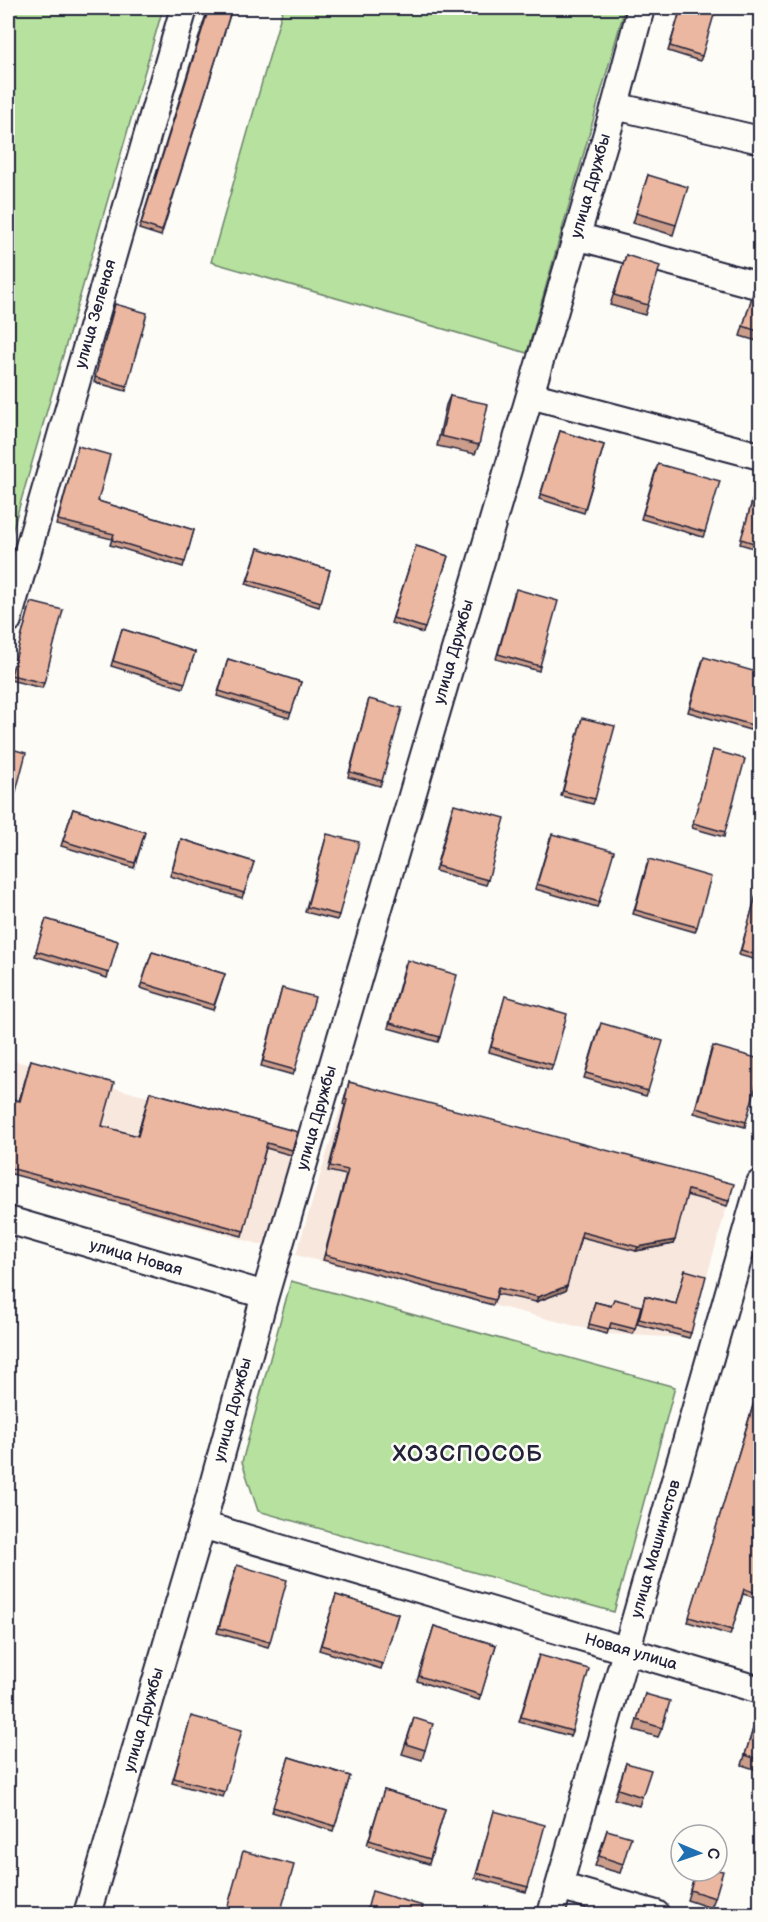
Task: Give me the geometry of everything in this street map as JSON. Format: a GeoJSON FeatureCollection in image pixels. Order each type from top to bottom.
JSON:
{"type":"FeatureCollection","features":[{"type":"Feature","properties":{"kind":"street","name":"улица Зеленая"},"geometry":{"type":"LineString","coordinates":[[8,620],[184,8]]}},
{"type":"Feature","properties":{"kind":"street","name":"улица Дружбы"},"geometry":{"type":"LineString","coordinates":[[265,1295],[615,106],[641,8]]}},
{"type":"Feature","properties":{"kind":"street"},"geometry":{"type":"LineString","coordinates":[[615,106],[760,140]]}},
{"type":"Feature","properties":{"kind":"street"},"geometry":{"type":"LineString","coordinates":[[576,237],[760,286]]}},
{"type":"Feature","properties":{"kind":"street"},"geometry":{"type":"LineString","coordinates":[[530,395],[760,456]]}},
{"type":"Feature","properties":{"kind":"street","name":"улица Машинистов"},"geometry":{"type":"LineString","coordinates":[[551,1914],[760,1190]]}},
{"type":"Feature","properties":{"kind":"street","name":"улица Новая"},"geometry":{"type":"LineString","coordinates":[[8,1220],[265,1295]]}},
{"type":"Feature","properties":{"kind":"street","name":"улица Доужбы"},"geometry":{"type":"LineString","coordinates":[[202,1525],[265,1295]]}},
{"type":"Feature","properties":{"kind":"street","name":"улица Дружбы"},"geometry":{"type":"LineString","coordinates":[[87,1914],[202,1525]]}},
{"type":"Feature","properties":{"kind":"street","name":"Новая улица"},"geometry":{"type":"LineString","coordinates":[[202,1525],[760,1690]]}},
{"type":"Feature","properties":{"kind":"street"},"geometry":{"type":"LineString","coordinates":[[559,1886],[656,1914]]}},
{"type":"Feature","properties":{"kind":"shaded area"},"geometry":{"type":"Polygon","coordinates":[[[8,1059],[299,1138],[266,1246],[8,1173],[8,1059]]]}},
{"type":"Feature","properties":{"kind":"shaded area"},"geometry":{"type":"Polygon","coordinates":[[[347,1087],[732,1189],[689,1338],[607,1334],[296,1255],[347,1087]]]}},
{"type":"Feature","properties":{"kind":"green space"},"geometry":{"type":"Polygon","coordinates":[[[8,8],[163,8],[8,546],[8,8]]]}},
{"type":"Feature","properties":{"kind":"green space"},"geometry":{"type":"Polygon","coordinates":[[[283,8],[625,8],[527,353],[211,262],[283,8]]]}},
{"type":"Feature","properties":{"kind":"green space"},"geometry":{"type":"Polygon","coordinates":[[[291,1281],[675,1387],[614,1612],[258,1511],[242,1462],[291,1281]]]}},
{"type":"Feature","properties":{"kind":"building"},"geometry":{"type":"Polygon","coordinates":[[[209,8],[232,8],[162,231],[141,224],[209,8]]]}},
{"type":"Feature","properties":{"kind":"building"},"geometry":{"type":"Polygon","coordinates":[[[681,8],[716,8],[702,56],[670,46],[681,8]]]}},
{"type":"Feature","properties":{"kind":"building"},"geometry":{"type":"Polygon","coordinates":[[[648,175],[688,187],[676,225],[636,213],[648,175]]]}},
{"type":"Feature","properties":{"kind":"building"},"geometry":{"type":"Polygon","coordinates":[[[626,255],[660,266],[648,305],[614,295],[626,255]]]}},
{"type":"Feature","properties":{"kind":"building"},"geometry":{"type":"Polygon","coordinates":[[[754,291],[760,293],[760,332],[743,326],[754,291]]]}},
{"type":"Feature","properties":{"kind":"building"},"geometry":{"type":"Polygon","coordinates":[[[115,304],[147,313],[127,386],[95,377],[115,304]]]}},
{"type":"Feature","properties":{"kind":"building"},"geometry":{"type":"Polygon","coordinates":[[[450,396],[488,404],[479,445],[441,436],[450,396]]]}},
{"type":"Feature","properties":{"kind":"building"},"geometry":{"type":"Polygon","coordinates":[[[560,431],[604,445],[585,508],[541,494],[560,431]]]}},
{"type":"Feature","properties":{"kind":"building"},"geometry":{"type":"Polygon","coordinates":[[[78,446],[110,455],[98,501],[194,530],[185,562],[112,540],[114,534],[58,520],[78,446]]]}},
{"type":"Feature","properties":{"kind":"building"},"geometry":{"type":"Polygon","coordinates":[[[658,464],[720,481],[705,532],[643,514],[658,464]]]}},
{"type":"Feature","properties":{"kind":"building"},"geometry":{"type":"Polygon","coordinates":[[[756,489],[760,490],[760,545],[741,539],[756,489]]]}},
{"type":"Feature","properties":{"kind":"building"},"geometry":{"type":"Polygon","coordinates":[[[416,546],[448,556],[425,628],[393,618],[416,546]]]}},
{"type":"Feature","properties":{"kind":"building"},"geometry":{"type":"Polygon","coordinates":[[[258,548],[330,570],[321,602],[248,580],[258,548]]]}},
{"type":"Feature","properties":{"kind":"building"},"geometry":{"type":"Polygon","coordinates":[[[516,589],[558,601],[540,666],[498,654],[516,589]]]}},
{"type":"Feature","properties":{"kind":"building"},"geometry":{"type":"Polygon","coordinates":[[[31,602],[63,610],[44,683],[11,675],[31,602]]]}},
{"type":"Feature","properties":{"kind":"building"},"geometry":{"type":"Polygon","coordinates":[[[122,629],[195,652],[185,683],[113,661],[122,629]]]}},
{"type":"Feature","properties":{"kind":"building"},"geometry":{"type":"Polygon","coordinates":[[[704,657],[760,673],[760,694],[752,725],[690,707],[704,657]]]}},
{"type":"Feature","properties":{"kind":"building"},"geometry":{"type":"Polygon","coordinates":[[[228,659],[301,682],[291,713],[219,691],[228,659]]]}},
{"type":"Feature","properties":{"kind":"building"},"geometry":{"type":"Polygon","coordinates":[[[369,699],[402,708],[382,781],[350,772],[369,699]]]}},
{"type":"Feature","properties":{"kind":"building"},"geometry":{"type":"Polygon","coordinates":[[[582,718],[615,726],[595,799],[563,791],[582,718]]]}},
{"type":"Feature","properties":{"kind":"building"},"geometry":{"type":"Polygon","coordinates":[[[8,748],[26,753],[8,822],[8,748]]]}},
{"type":"Feature","properties":{"kind":"building"},"geometry":{"type":"Polygon","coordinates":[[[713,750],[745,759],[725,832],[693,823],[713,750]]]}},
{"type":"Feature","properties":{"kind":"building"},"geometry":{"type":"Polygon","coordinates":[[[454,804],[505,818],[488,880],[437,866],[454,804]]]}},
{"type":"Feature","properties":{"kind":"building"},"geometry":{"type":"Polygon","coordinates":[[[73,809],[145,832],[135,863],[63,841],[73,809]]]}},
{"type":"Feature","properties":{"kind":"building"},"geometry":{"type":"Polygon","coordinates":[[[327,834],[359,842],[339,915],[307,907],[327,834]]]}},
{"type":"Feature","properties":{"kind":"building"},"geometry":{"type":"Polygon","coordinates":[[[552,834],[614,851],[599,902],[537,884],[552,834]]]}},
{"type":"Feature","properties":{"kind":"building"},"geometry":{"type":"Polygon","coordinates":[[[181,839],[254,862],[244,893],[172,871],[181,839]]]}},
{"type":"Feature","properties":{"kind":"building"},"geometry":{"type":"Polygon","coordinates":[[[649,859],[711,877],[697,927],[635,910],[649,859]]]}},
{"type":"Feature","properties":{"kind":"building"},"geometry":{"type":"Polygon","coordinates":[[[758,888],[760,888],[760,956],[741,950],[758,888]]]}},
{"type":"Feature","properties":{"kind":"building"},"geometry":{"type":"Polygon","coordinates":[[[46,919],[118,941],[109,973],[36,951],[46,919]]]}},
{"type":"Feature","properties":{"kind":"building"},"geometry":{"type":"Polygon","coordinates":[[[152,952],[225,974],[214,1005],[142,983],[152,952]]]}},
{"type":"Feature","properties":{"kind":"building"},"geometry":{"type":"Polygon","coordinates":[[[407,960],[457,975],[440,1037],[390,1023],[407,960]]]}},
{"type":"Feature","properties":{"kind":"building"},"geometry":{"type":"Polygon","coordinates":[[[282,988],[315,997],[295,1070],[263,1061],[282,988]]]}},
{"type":"Feature","properties":{"kind":"building"},"geometry":{"type":"Polygon","coordinates":[[[505,996],[567,1014],[553,1065],[491,1047],[505,996]]]}},
{"type":"Feature","properties":{"kind":"building"},"geometry":{"type":"Polygon","coordinates":[[[601,1023],[663,1041],[648,1091],[586,1073],[601,1023]]]}},
{"type":"Feature","properties":{"kind":"building"},"geometry":{"type":"Polygon","coordinates":[[[713,1046],[760,1059],[760,1072],[746,1122],[696,1108],[713,1046]]]}},
{"type":"Feature","properties":{"kind":"building"},"geometry":{"type":"Polygon","coordinates":[[[31,1060],[114,1083],[102,1126],[138,1136],[150,1092],[298,1132],[292,1150],[267,1143],[244,1231],[10,1168],[11,1166],[8,1165],[8,1098],[20,1101],[31,1060]]]}},
{"type":"Feature","properties":{"kind":"building"},"geometry":{"type":"Polygon","coordinates":[[[349,1082],[734,1184],[729,1201],[688,1190],[675,1240],[638,1247],[582,1232],[567,1286],[538,1297],[498,1288],[495,1300],[325,1255],[348,1170],[330,1166],[347,1100],[345,1099],[349,1082]]]}},
{"type":"Feature","properties":{"kind":"building"},"geometry":{"type":"Polygon","coordinates":[[[685,1270],[706,1276],[691,1333],[639,1319],[645,1296],[676,1304],[685,1270]]]}},
{"type":"Feature","properties":{"kind":"building"},"geometry":{"type":"Polygon","coordinates":[[[614,1299],[641,1306],[635,1329],[611,1323],[609,1329],[589,1324],[595,1302],[611,1306],[614,1299]]]}},
{"type":"Feature","properties":{"kind":"building"},"geometry":{"type":"Polygon","coordinates":[[[760,1383],[760,1594],[744,1589],[732,1630],[689,1617],[760,1383]]]}},
{"type":"Feature","properties":{"kind":"building"},"geometry":{"type":"Polygon","coordinates":[[[237,1565],[287,1580],[270,1642],[219,1628],[237,1565]]]}},
{"type":"Feature","properties":{"kind":"building"},"geometry":{"type":"Polygon","coordinates":[[[336,1595],[398,1614],[383,1664],[321,1645],[336,1595]]]}},
{"type":"Feature","properties":{"kind":"building"},"geometry":{"type":"Polygon","coordinates":[[[434,1626],[496,1645],[481,1695],[419,1676],[434,1626]]]}},
{"type":"Feature","properties":{"kind":"building"},"geometry":{"type":"Polygon","coordinates":[[[539,1655],[589,1669],[572,1731],[521,1717],[539,1655]]]}},
{"type":"Feature","properties":{"kind":"building"},"geometry":{"type":"Polygon","coordinates":[[[645,1694],[670,1701],[662,1728],[637,1720],[645,1694]]]}},
{"type":"Feature","properties":{"kind":"building"},"geometry":{"type":"Polygon","coordinates":[[[191,1716],[242,1730],[225,1792],[174,1778],[191,1716]]]}},
{"type":"Feature","properties":{"kind":"building"},"geometry":{"type":"Polygon","coordinates":[[[414,1718],[433,1724],[425,1750],[406,1744],[414,1718]]]}},
{"type":"Feature","properties":{"kind":"building"},"geometry":{"type":"Polygon","coordinates":[[[753,1729],[760,1731],[760,1760],[745,1755],[753,1729]]]}},
{"type":"Feature","properties":{"kind":"building"},"geometry":{"type":"Polygon","coordinates":[[[289,1757],[350,1776],[335,1826],[273,1807],[289,1757]]]}},
{"type":"Feature","properties":{"kind":"building"},"geometry":{"type":"Polygon","coordinates":[[[626,1763],[651,1770],[642,1797],[618,1789],[626,1763]]]}},
{"type":"Feature","properties":{"kind":"building"},"geometry":{"type":"Polygon","coordinates":[[[384,1790],[445,1809],[430,1859],[369,1840],[384,1790]]]}},
{"type":"Feature","properties":{"kind":"building"},"geometry":{"type":"Polygon","coordinates":[[[494,1811],[545,1825],[528,1887],[477,1873],[494,1811]]]}},
{"type":"Feature","properties":{"kind":"building"},"geometry":{"type":"Polygon","coordinates":[[[607,1830],[631,1837],[623,1864],[599,1856],[607,1830]]]}},
{"type":"Feature","properties":{"kind":"building"},"geometry":{"type":"Polygon","coordinates":[[[243,1851],[294,1865],[280,1914],[226,1913],[243,1851]]]}},
{"type":"Feature","properties":{"kind":"building"},"geometry":{"type":"Polygon","coordinates":[[[692,1883],[719,1883],[715,1898],[690,1890],[692,1883]]]}},
{"type":"Feature","properties":{"kind":"building"},"geometry":{"type":"Polygon","coordinates":[[[372,1891],[423,1906],[421,1914],[366,1914],[372,1891]]]}},
{"type":"Feature","properties":{"kind":"district","name":"ХОЗСПОСОБ"},"geometry":{"type":"Point","coordinates":[468,1454]}}]}
